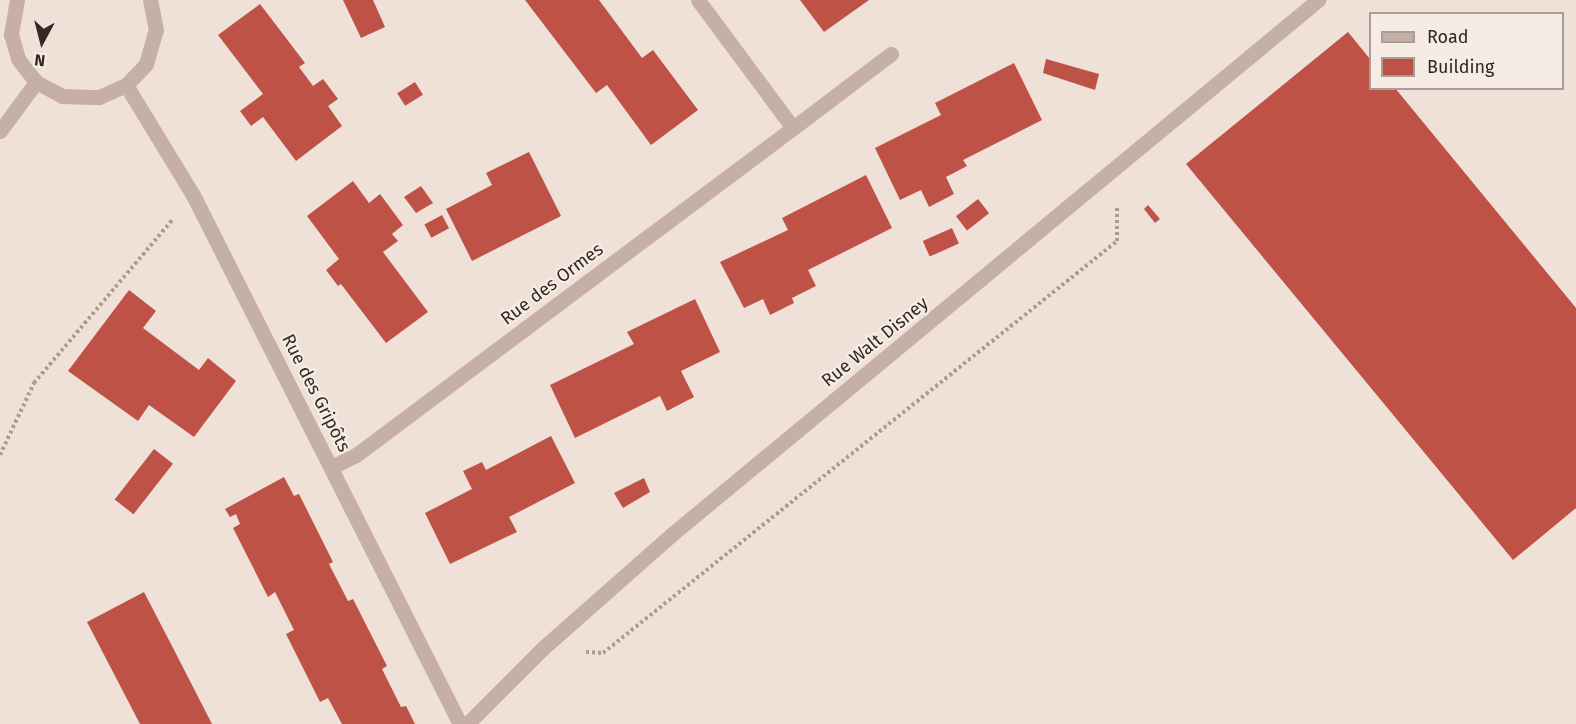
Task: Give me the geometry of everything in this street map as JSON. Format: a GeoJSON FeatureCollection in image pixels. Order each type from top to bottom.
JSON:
{"type":"FeatureCollection","features":[{"type":"Feature","properties":{"kind":"street"},"geometry":{"type":"LineString","coordinates":[[17,0],[11,34],[18,59],[36,82],[62,96],[99,97],[126,85],[146,64],[156,30],[150,0]]}},
{"type":"Feature","properties":{"kind":"street"},"geometry":{"type":"LineString","coordinates":[[698,0],[793,128]]}},
{"type":"Feature","properties":{"kind":"street","name":"Rue Walt Disney"},"geometry":{"type":"LineString","coordinates":[[466,724],[543,648],[671,535],[1318,0]]}},
{"type":"Feature","properties":{"kind":"street","name":"Rue des Ormes"},"geometry":{"type":"LineString","coordinates":[[332,467],[366,447],[891,54]]}},
{"type":"Feature","properties":{"kind":"street"},"geometry":{"type":"LineString","coordinates":[[0,131],[36,82]]}},
{"type":"Feature","properties":{"kind":"street","name":"Rue des Gripôts"},"geometry":{"type":"LineString","coordinates":[[126,85],[193,195],[460,724]]}},
{"type":"Feature","properties":{"kind":"path"},"geometry":{"type":"LineString","coordinates":[[543,648],[603,653],[1117,241],[1117,167]]}},
{"type":"Feature","properties":{"kind":"path"},"geometry":{"type":"LineString","coordinates":[[0,455],[34,382],[193,195]]}},
{"type":"Feature","properties":{"kind":"building"},"geometry":{"type":"Polygon","coordinates":[[[343,0],[373,0],[385,27],[361,38],[343,0]]]}},
{"type":"Feature","properties":{"kind":"building"},"geometry":{"type":"Polygon","coordinates":[[[525,0],[599,0],[642,58],[653,50],[698,110],[651,145],[607,85],[596,93],[525,0]]]}},
{"type":"Feature","properties":{"kind":"building"},"geometry":{"type":"Polygon","coordinates":[[[800,0],[869,0],[824,32],[800,0]]]}},
{"type":"Feature","properties":{"kind":"building"},"geometry":{"type":"Polygon","coordinates":[[[260,4],[305,63],[299,67],[313,86],[323,79],[338,99],[328,106],[342,126],[296,161],[263,117],[251,126],[240,111],[263,94],[218,35],[260,4]]]}},
{"type":"Feature","properties":{"kind":"building"},"geometry":{"type":"Polygon","coordinates":[[[1348,32],[1369,58],[1369,90],[1397,90],[1576,308],[1576,508],[1513,560],[1186,164],[1348,32]]]}},
{"type":"Feature","properties":{"kind":"building"},"geometry":{"type":"Polygon","coordinates":[[[1046,59],[1099,74],[1095,90],[1043,73],[1046,59]]]}},
{"type":"Feature","properties":{"kind":"building"},"geometry":{"type":"Polygon","coordinates":[[[1014,63],[1042,120],[963,160],[967,166],[946,177],[954,194],[929,207],[921,190],[900,200],[875,148],[941,115],[935,103],[1014,63]]]}},
{"type":"Feature","properties":{"kind":"building"},"geometry":{"type":"Polygon","coordinates":[[[415,82],[423,95],[405,106],[397,93],[415,82]]]}},
{"type":"Feature","properties":{"kind":"building"},"geometry":{"type":"Polygon","coordinates":[[[529,152],[561,216],[472,261],[446,209],[492,185],[486,173],[529,152]]]}},
{"type":"Feature","properties":{"kind":"building"},"geometry":{"type":"Polygon","coordinates":[[[866,175],[892,228],[808,270],[816,286],[792,298],[794,303],[770,315],[763,299],[744,308],[720,262],[788,230],[782,218],[866,175]]]}},
{"type":"Feature","properties":{"kind":"building"},"geometry":{"type":"Polygon","coordinates":[[[353,181],[369,203],[380,194],[403,225],[392,234],[398,241],[383,252],[428,312],[386,343],[341,284],[338,286],[326,270],[339,259],[307,216],[353,181]]]}},
{"type":"Feature","properties":{"kind":"building"},"geometry":{"type":"Polygon","coordinates":[[[421,186],[433,203],[416,213],[404,197],[421,186]]]}},
{"type":"Feature","properties":{"kind":"building"},"geometry":{"type":"Polygon","coordinates":[[[978,199],[989,213],[967,230],[956,216],[978,199]]]}},
{"type":"Feature","properties":{"kind":"building"},"geometry":{"type":"Polygon","coordinates":[[[1148,205],[1160,219],[1155,223],[1144,209],[1148,205]]]}},
{"type":"Feature","properties":{"kind":"building"},"geometry":{"type":"Polygon","coordinates":[[[442,215],[449,228],[431,238],[424,224],[442,215]]]}},
{"type":"Feature","properties":{"kind":"building"},"geometry":{"type":"Polygon","coordinates":[[[952,228],[959,244],[930,257],[923,241],[952,228]]]}},
{"type":"Feature","properties":{"kind":"building"},"geometry":{"type":"Polygon","coordinates":[[[129,290],[156,311],[143,328],[199,370],[208,358],[236,381],[194,437],[149,405],[138,421],[68,371],[129,290]]]}},
{"type":"Feature","properties":{"kind":"building"},"geometry":{"type":"Polygon","coordinates":[[[695,299],[720,352],[681,371],[694,397],[667,411],[660,396],[575,438],[550,385],[634,344],[627,332],[695,299]]]}},
{"type":"Feature","properties":{"kind":"building"},"geometry":{"type":"Polygon","coordinates":[[[551,436],[575,483],[509,517],[517,532],[450,564],[425,513],[472,489],[463,471],[482,462],[486,470],[551,436]]]}},
{"type":"Feature","properties":{"kind":"building"},"geometry":{"type":"Polygon","coordinates":[[[154,449],[173,464],[134,514],[115,499],[154,449]]]}},
{"type":"Feature","properties":{"kind":"building"},"geometry":{"type":"Polygon","coordinates":[[[284,477],[294,496],[299,494],[333,562],[329,564],[348,601],[353,599],[387,666],[382,669],[401,707],[406,706],[415,724],[342,724],[328,698],[320,702],[286,634],[294,630],[275,592],[268,597],[233,528],[240,524],[236,514],[230,517],[225,509],[284,477]]]}},
{"type":"Feature","properties":{"kind":"building"},"geometry":{"type":"Polygon","coordinates":[[[644,478],[650,492],[623,508],[614,493],[644,478]]]}},
{"type":"Feature","properties":{"kind":"building"},"geometry":{"type":"Polygon","coordinates":[[[144,592],[212,724],[140,724],[87,622],[144,592]]]}}]}
